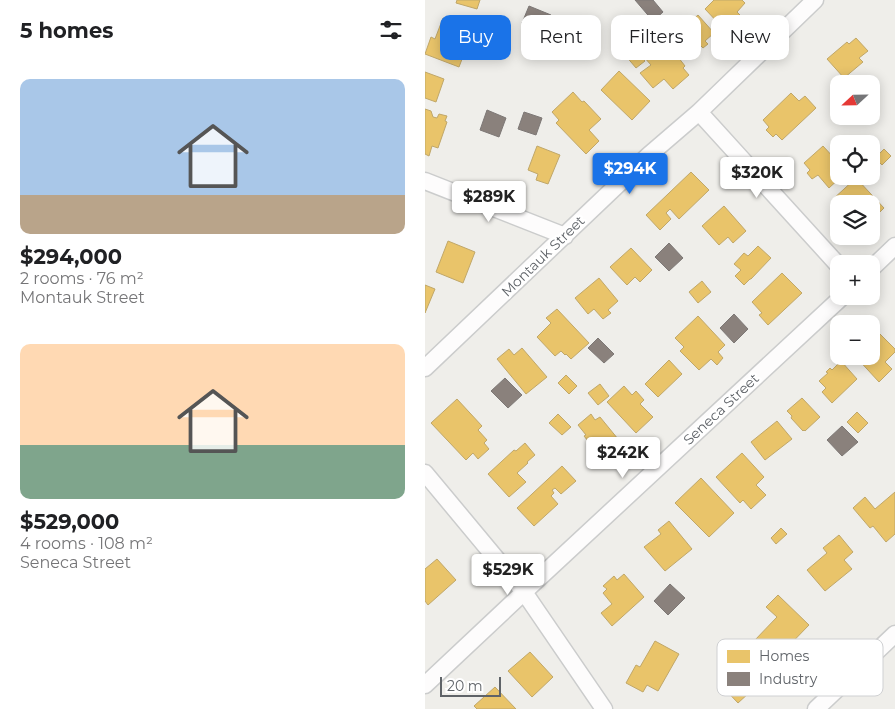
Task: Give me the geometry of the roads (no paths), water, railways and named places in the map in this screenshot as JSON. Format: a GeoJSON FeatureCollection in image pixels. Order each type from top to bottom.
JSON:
{"type":"FeatureCollection","features":[{"type":"Feature","properties":{"kind":"street","name":"Montauk Street"},"geometry":{"type":"LineString","coordinates":[[425,368],[649,155],[699,112],[815,0]]}},
{"type":"Feature","properties":{"kind":"street"},"geometry":{"type":"LineString","coordinates":[[699,112],[830,256]]}},
{"type":"Feature","properties":{"kind":"street"},"geometry":{"type":"LineString","coordinates":[[425,181],[565,236]]}},
{"type":"Feature","properties":{"kind":"street"},"geometry":{"type":"LineString","coordinates":[[880,260],[895,246]]}},
{"type":"Feature","properties":{"kind":"street","name":"Seneca Street"},"geometry":{"type":"LineString","coordinates":[[425,686],[833,305]]}},
{"type":"Feature","properties":{"kind":"street"},"geometry":{"type":"LineString","coordinates":[[425,474],[524,592],[604,709]]}},
{"type":"Feature","properties":{"kind":"street"},"geometry":{"type":"LineString","coordinates":[[883,645],[895,634]]}},
{"type":"Feature","properties":{"kind":"street"},"geometry":{"type":"LineString","coordinates":[[816,709],[830,696]]}}]}
